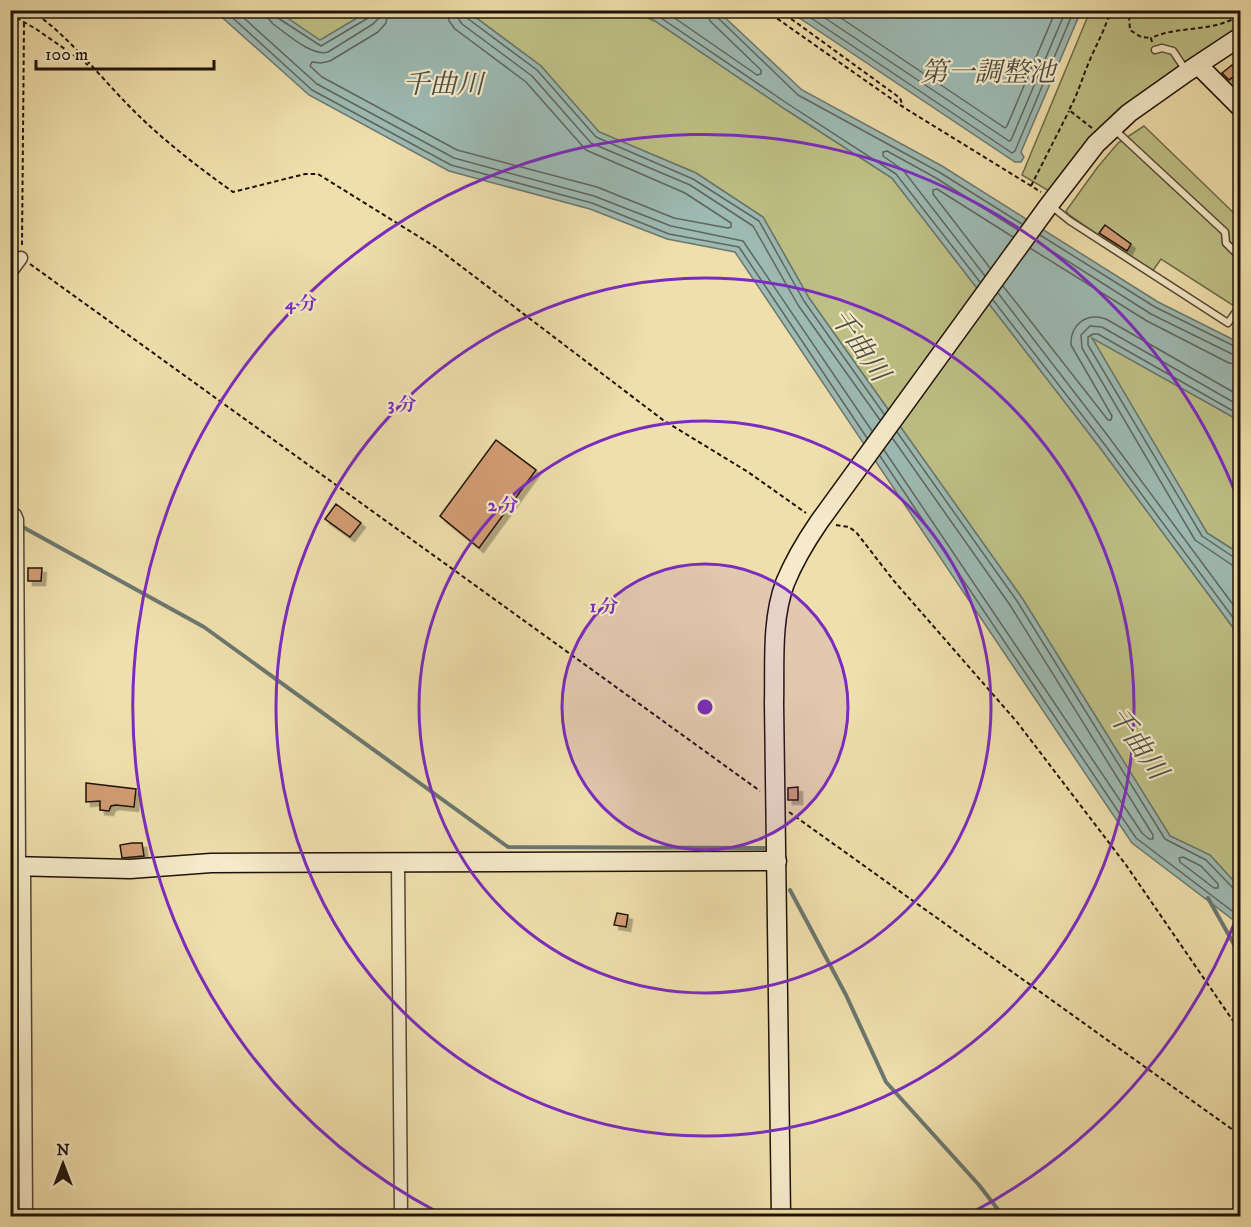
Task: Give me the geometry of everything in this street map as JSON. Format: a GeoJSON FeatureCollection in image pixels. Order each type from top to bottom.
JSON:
{"type":"FeatureCollection","features":[{"type":"Feature","properties":{"kind":"street"},"geometry":{"type":"LineString","coordinates":[[781,1216],[774,703],[777,616],[784,585],[792,567],[823,516],[1104,129],[1240,37]]}},
{"type":"Feature","properties":{"kind":"street"},"geometry":{"type":"LineString","coordinates":[[1192,68],[1240,107]]}},
{"type":"Feature","properties":{"kind":"street"},"geometry":{"type":"LineString","coordinates":[[10,273],[21,258]]}},
{"type":"Feature","properties":{"kind":"street"},"geometry":{"type":"LineString","coordinates":[[15,520],[15,738],[19,860],[16,866]]}},
{"type":"Feature","properties":{"kind":"street"},"geometry":{"type":"LineString","coordinates":[[16,866],[130,869],[211,863],[777,861]]}},
{"type":"Feature","properties":{"kind":"street"},"geometry":{"type":"LineString","coordinates":[[398,863],[401,1216]]}},
{"type":"Feature","properties":{"kind":"street"},"geometry":{"type":"LineString","coordinates":[[16,866],[24,884],[26,1216]]}},
{"type":"Feature","properties":{"kind":"lane"},"geometry":{"type":"LineString","coordinates":[[1155,51],[1162,48],[1173,51],[1192,68]]}},
{"type":"Feature","properties":{"kind":"lane"},"geometry":{"type":"LineString","coordinates":[[1104,129],[1225,232],[1226,243],[1240,257]]}},
{"type":"Feature","properties":{"kind":"lane"},"geometry":{"type":"LineString","coordinates":[[1049,205],[1228,324],[1240,306]]}},
{"type":"Feature","properties":{"kind":"path"},"geometry":{"type":"LineString","coordinates":[[31,10],[71,44],[92,69],[165,141],[234,192],[312,173],[338,187],[437,249],[663,420],[823,516],[856,532],[894,581],[1017,722],[1126,865],[1240,1031]]}},
{"type":"Feature","properties":{"kind":"path"},"geometry":{"type":"LineString","coordinates":[[765,10],[903,107],[1031,186],[1049,205]]}},
{"type":"Feature","properties":{"kind":"path"},"geometry":{"type":"LineString","coordinates":[[779,10],[900,98],[903,107]]}},
{"type":"Feature","properties":{"kind":"path"},"geometry":{"type":"LineString","coordinates":[[1133,10],[1129,16],[1131,30],[1141,37],[1151,38],[1161,33],[1186,31],[1226,23],[1240,15]]}},
{"type":"Feature","properties":{"kind":"path"},"geometry":{"type":"LineString","coordinates":[[10,14],[36,29],[92,69]]}},
{"type":"Feature","properties":{"kind":"path"},"geometry":{"type":"LineString","coordinates":[[1031,186],[1080,89],[1089,60],[1101,39],[1108,18],[1129,16]]}},
{"type":"Feature","properties":{"kind":"path"},"geometry":{"type":"LineString","coordinates":[[24,23],[21,258],[1131,1059],[1240,1135]]}},
{"type":"Feature","properties":{"kind":"path"},"geometry":{"type":"LineString","coordinates":[[1151,38],[1155,51]]}},
{"type":"Feature","properties":{"kind":"path"},"geometry":{"type":"LineString","coordinates":[[1069,110],[1104,129]]}},
{"type":"Feature","properties":{"kind":"green space"},"geometry":{"type":"Polygon","coordinates":[[[277,11],[369,11],[320,41],[277,11]]]}},
{"type":"Feature","properties":{"kind":"green space"},"geometry":{"type":"Polygon","coordinates":[[[467,11],[633,11],[655,21],[892,178],[1098,445],[1240,637],[1240,888],[1210,855],[1170,836],[1022,598],[809,298],[763,217],[696,173],[599,132],[541,66],[467,11]]]}},
{"type":"Feature","properties":{"kind":"green space"},"geometry":{"type":"Polygon","coordinates":[[[1090,11],[1240,11],[1240,30],[1119,109],[1096,131],[1049,191],[1022,175],[1090,11]]]}},
{"type":"Feature","properties":{"kind":"green space"},"geometry":{"type":"Polygon","coordinates":[[[1144,126],[1240,219],[1240,300],[1234,306],[1161,259],[1152,272],[1066,211],[1118,143],[1144,126]]]}},
{"type":"Feature","properties":{"kind":"green space"},"geometry":{"type":"Polygon","coordinates":[[[1091,337],[1240,421],[1240,554],[1207,533],[1091,337]]]}},
{"type":"Feature","properties":{"kind":"water","name":"千曲川"},"geometry":{"type":"Polygon","coordinates":[[[215,11],[277,11],[320,40],[369,11],[467,11],[541,66],[599,132],[696,173],[763,217],[809,298],[1022,598],[1170,836],[1210,855],[1240,888],[1240,925],[1132,843],[735,252],[667,239],[590,209],[449,171],[309,95],[215,11]]]}},
{"type":"Feature","properties":{"kind":"water"},"geometry":{"type":"Polygon","coordinates":[[[633,11],[718,11],[802,90],[942,166],[1158,302],[1240,343],[1240,421],[1092,338],[1207,533],[1240,554],[1240,637],[1098,445],[892,178],[655,21],[633,11]]]}},
{"type":"Feature","properties":{"kind":"water","name":"第一調整池"},"geometry":{"type":"Polygon","coordinates":[[[789,11],[1081,11],[1021,152],[1024,157],[1021,162],[1015,162],[789,11]]]}},
{"type":"Feature","properties":{"kind":"building"},"geometry":{"type":"Polygon","coordinates":[[[1232,65],[1238,73],[1229,80],[1222,73],[1232,65]]]}},
{"type":"Feature","properties":{"kind":"building"},"geometry":{"type":"Polygon","coordinates":[[[1105,225],[1131,244],[1127,251],[1099,233],[1105,225]]]}},
{"type":"Feature","properties":{"kind":"building"},"geometry":{"type":"Polygon","coordinates":[[[496,440],[536,470],[479,548],[440,516],[496,440]]]}},
{"type":"Feature","properties":{"kind":"building"},"geometry":{"type":"Polygon","coordinates":[[[336,504],[361,523],[350,537],[325,519],[336,504]]]}},
{"type":"Feature","properties":{"kind":"building"},"geometry":{"type":"Polygon","coordinates":[[[28,568],[42,568],[41,581],[28,581],[28,568]]]}},
{"type":"Feature","properties":{"kind":"building"},"geometry":{"type":"Polygon","coordinates":[[[86,783],[136,789],[134,807],[116,805],[111,806],[109,811],[100,810],[100,801],[86,802],[86,783]]]}},
{"type":"Feature","properties":{"kind":"building"},"geometry":{"type":"Polygon","coordinates":[[[798,787],[798,800],[788,800],[788,788],[798,787]]]}},
{"type":"Feature","properties":{"kind":"building"},"geometry":{"type":"Polygon","coordinates":[[[142,843],[144,856],[122,858],[120,845],[142,843]]]}},
{"type":"Feature","properties":{"kind":"building"},"geometry":{"type":"Polygon","coordinates":[[[617,913],[628,915],[626,927],[614,925],[617,913]]]}},
{"type":"Feature","properties":{"kind":"waterway"},"geometry":{"type":"LineString","coordinates":[[10,520],[204,627],[508,847],[764,848]]}},
{"type":"Feature","properties":{"kind":"waterway"},"geometry":{"type":"LineString","coordinates":[[790,890],[846,995],[886,1082],[979,1185],[1003,1216]]}},
{"type":"Feature","properties":{"kind":"waterway"},"geometry":{"type":"LineString","coordinates":[[1208,898],[1240,955]]}}]}
